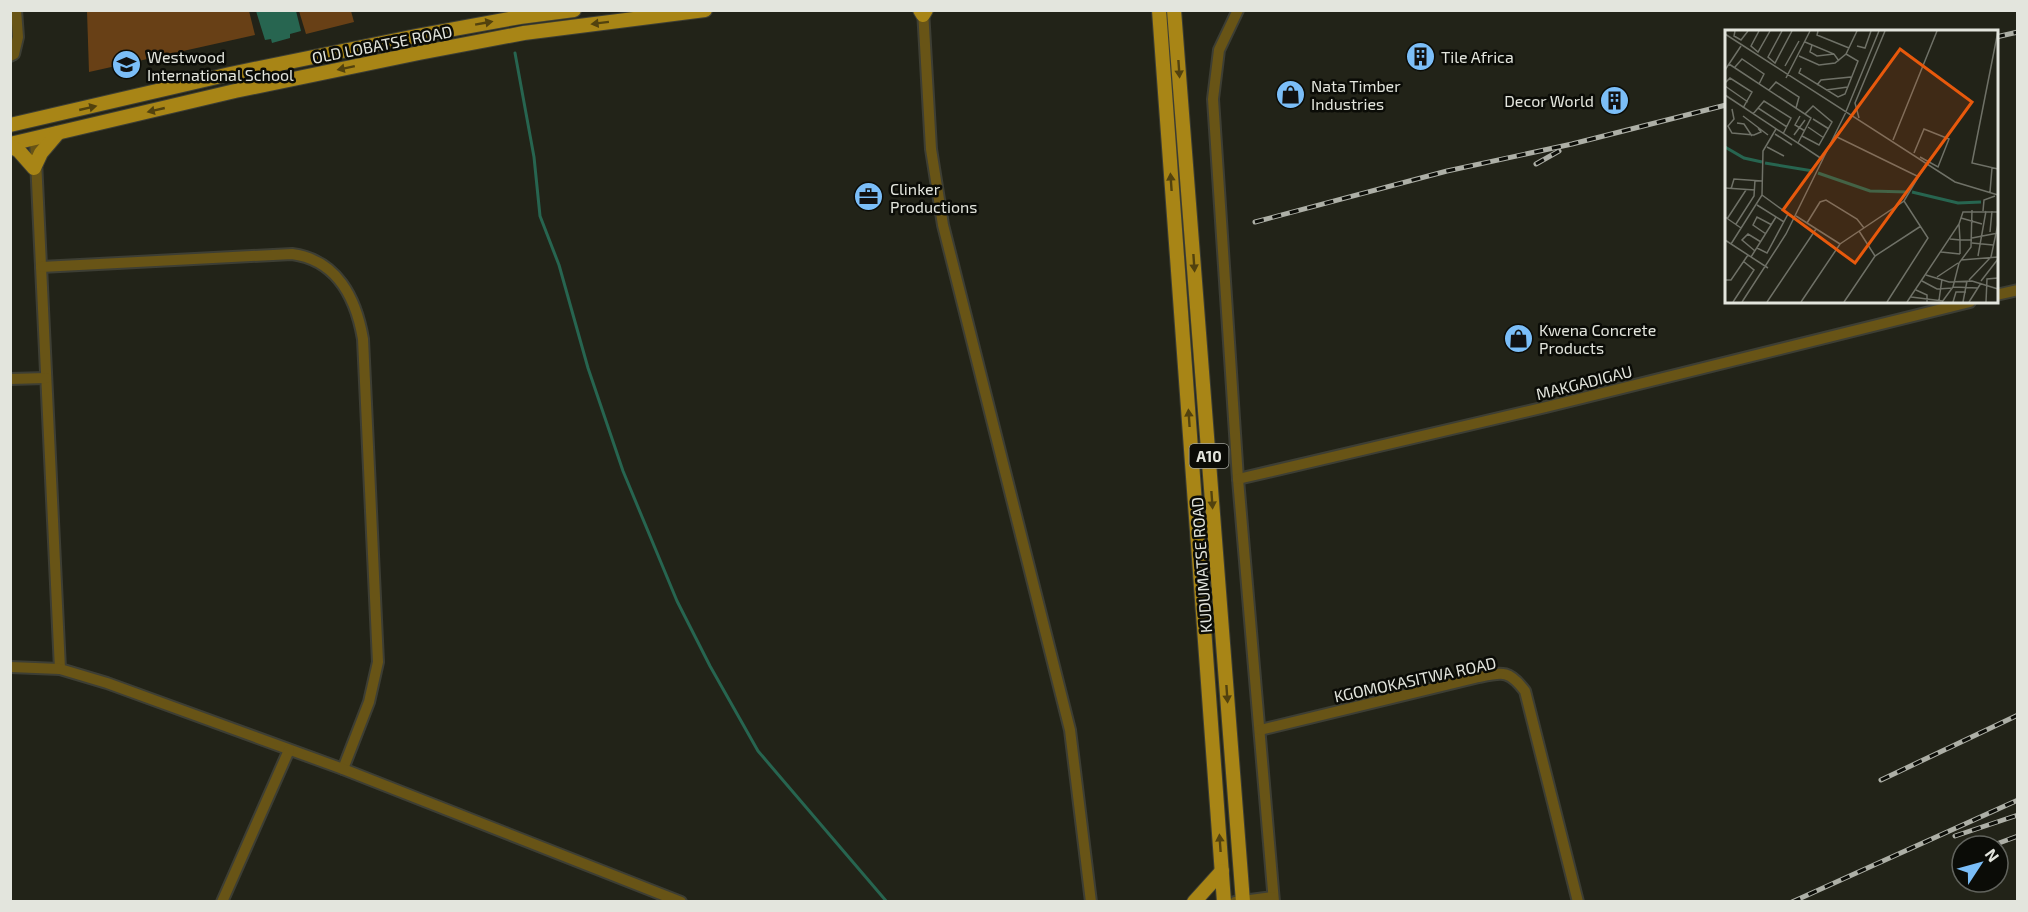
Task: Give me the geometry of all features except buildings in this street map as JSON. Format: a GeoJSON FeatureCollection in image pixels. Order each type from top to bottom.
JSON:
{"type":"FeatureCollection","features":[{"type":"Feature","properties":{"kind":"main road","name":"OLD LOBATSE ROAD"},"geometry":{"type":"LineString","coordinates":[[14,124],[230,74],[416,36],[520,17],[574,10]]}},
{"type":"Feature","properties":{"kind":"main road","name":"OLD LOBATSE ROAD"},"geometry":{"type":"LineString","coordinates":[[10,145],[235,91],[418,53],[524,33],[658,13],[705,10]]}},
{"type":"Feature","properties":{"kind":"main road","name":"KUDUMATSE ROAD"},"geometry":{"type":"LineString","coordinates":[[1174,10],[1240,901]]}},
{"type":"Feature","properties":{"kind":"main road","name":"KUDUMATSE ROAD"},"geometry":{"type":"LineString","coordinates":[[1158,12],[1224,902]]}},
{"type":"Feature","properties":{"kind":"main road"},"geometry":{"type":"LineString","coordinates":[[14,124],[35,139],[56,115]]}},
{"type":"Feature","properties":{"kind":"main road"},"geometry":{"type":"LineString","coordinates":[[10,145],[19,151],[34,168],[41,153],[58,133]]}},
{"type":"Feature","properties":{"kind":"main road"},"geometry":{"type":"LineString","coordinates":[[1194,902],[1222,871]]}},
{"type":"Feature","properties":{"kind":"street"},"geometry":{"type":"LineString","coordinates":[[10,56],[14,54],[18,37],[16,10]]}},
{"type":"Feature","properties":{"kind":"street"},"geometry":{"type":"LineString","coordinates":[[1238,10],[1219,50],[1213,99],[1238,479],[1273,899],[1240,901]]}},
{"type":"Feature","properties":{"kind":"street"},"geometry":{"type":"LineString","coordinates":[[923,12],[931,149],[943,225],[1070,730],[1091,902]]}},
{"type":"Feature","properties":{"kind":"street"},"geometry":{"type":"LineString","coordinates":[[35,139],[34,168],[41,267],[60,669]]}},
{"type":"Feature","properties":{"kind":"street"},"geometry":{"type":"LineString","coordinates":[[41,267],[292,254],[304,256],[334,274],[348,290],[359,312],[363,339],[378,662],[369,702],[343,769]]}},
{"type":"Feature","properties":{"kind":"street"},"geometry":{"type":"LineString","coordinates":[[1998,295],[2018,290]]}},
{"type":"Feature","properties":{"kind":"street","name":"MAKGADIGAU"},"geometry":{"type":"LineString","coordinates":[[1238,479],[1546,407],[1966,303]]}},
{"type":"Feature","properties":{"kind":"street"},"geometry":{"type":"LineString","coordinates":[[10,379],[46,378]]}},
{"type":"Feature","properties":{"kind":"street"},"geometry":{"type":"LineString","coordinates":[[10,667],[60,669],[107,683],[343,769],[681,902]]}},
{"type":"Feature","properties":{"kind":"street","name":"KGOMOKASITWA ROAD"},"geometry":{"type":"LineString","coordinates":[[1260,730],[1479,677],[1501,673],[1514,677],[1525,691],[1578,902]]}},
{"type":"Feature","properties":{"kind":"street"},"geometry":{"type":"LineString","coordinates":[[222,902],[289,750]]}},
{"type":"Feature","properties":{"kind":"shaded area"},"geometry":{"type":"Polygon","coordinates":[[[87,11],[249,11],[255,35],[89,72],[87,11]]]}},
{"type":"Feature","properties":{"kind":"shaded area"},"geometry":{"type":"Polygon","coordinates":[[[256,11],[296,11],[301,31],[290,34],[290,38],[272,43],[271,39],[265,40],[256,11]]]}},
{"type":"Feature","properties":{"kind":"shaded area"},"geometry":{"type":"Polygon","coordinates":[[[299,11],[351,11],[354,22],[306,34],[299,11]]]}},
{"type":"Feature","properties":{"kind":"waterway"},"geometry":{"type":"LineString","coordinates":[[515,53],[534,157],[540,216],[559,265],[588,368],[623,471],[677,601],[710,666],[758,751],[887,902]]}},
{"type":"Feature","properties":{"kind":"railway"},"geometry":{"type":"LineString","coordinates":[[1998,37],[2018,32]]}},
{"type":"Feature","properties":{"kind":"railway"},"geometry":{"type":"LineString","coordinates":[[1255,222],[1447,171],[1572,144],[1725,105]]}},
{"type":"Feature","properties":{"kind":"railway"},"geometry":{"type":"LineString","coordinates":[[1536,164],[1559,151]]}},
{"type":"Feature","properties":{"kind":"railway"},"geometry":{"type":"LineString","coordinates":[[1881,780],[2018,715]]}},
{"type":"Feature","properties":{"kind":"railway"},"geometry":{"type":"LineString","coordinates":[[1792,902],[2018,800]]}},
{"type":"Feature","properties":{"kind":"railway"},"geometry":{"type":"LineString","coordinates":[[1961,834],[2018,815]]}},
{"type":"Feature","properties":{"kind":"railway"},"geometry":{"type":"LineString","coordinates":[[2010,839],[2018,836]]}},
{"type":"Feature","properties":{"kind":"place","name":"Tile Africa"},"geometry":{"type":"Point","coordinates":[1420,56]}},
{"type":"Feature","properties":{"kind":"place","name":"Westwood International School"},"geometry":{"type":"Point","coordinates":[126,65]}},
{"type":"Feature","properties":{"kind":"place","name":"Nata Timber Industries"},"geometry":{"type":"Point","coordinates":[1290,94]}},
{"type":"Feature","properties":{"kind":"place","name":"Decor World"},"geometry":{"type":"Point","coordinates":[1615,100]}},
{"type":"Feature","properties":{"kind":"place","name":"Clinker Productions"},"geometry":{"type":"Point","coordinates":[869,197]}},
{"type":"Feature","properties":{"kind":"place","name":"Kwena Concrete Products"},"geometry":{"type":"Point","coordinates":[1518,338]}}]}
